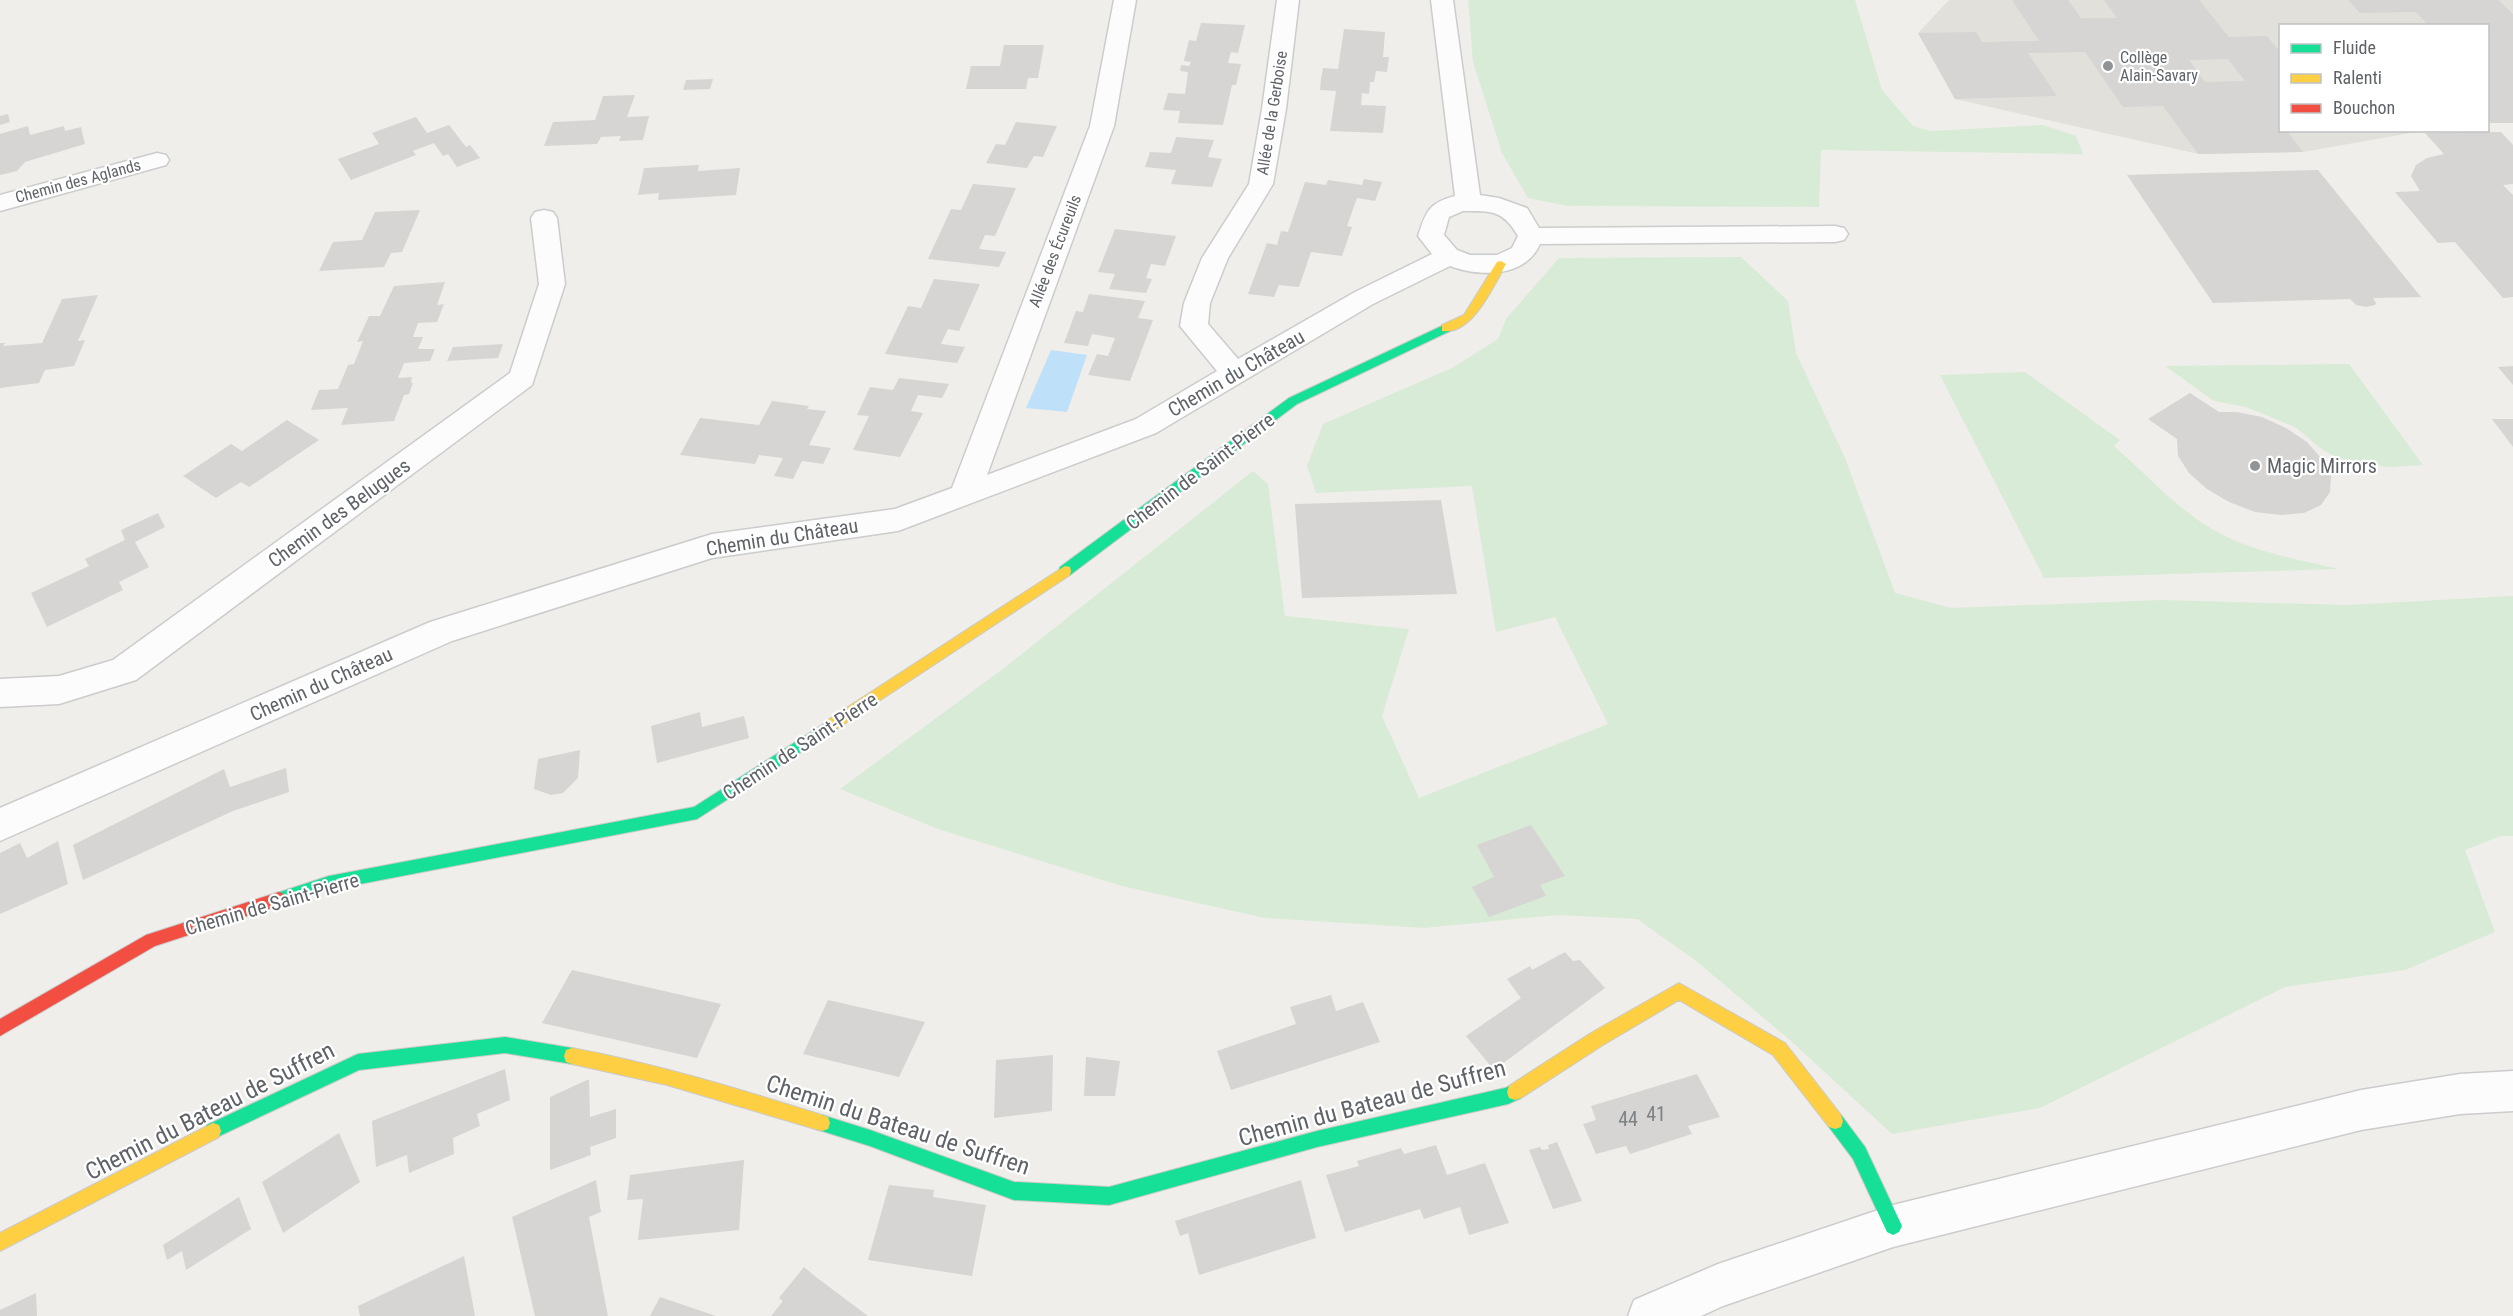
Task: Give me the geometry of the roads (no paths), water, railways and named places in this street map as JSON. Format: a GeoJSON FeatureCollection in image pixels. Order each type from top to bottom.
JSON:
{"type":"FeatureCollection","features":[{"type":"Feature","properties":{"kind":"street","name":"Allée des Écureuils"},"geometry":{"type":"LineString","coordinates":[[964,495],[1102,126],[1125,0]]}},
{"type":"Feature","properties":{"kind":"street","name":"Allée de la Gerboise"},"geometry":{"type":"LineString","coordinates":[[1235,374],[1194,326],[1197,303],[1215,258],[1261,184],[1275,109],[1288,0]]}},
{"type":"Feature","properties":{"kind":"street"},"geometry":{"type":"LineString","coordinates":[[1442,0],[1468,203]]}},
{"type":"Feature","properties":{"kind":"street","name":"Chemin des Aglands"},"geometry":{"type":"LineString","coordinates":[[0,203],[157,160]]}},
{"type":"Feature","properties":{"kind":"street"},"geometry":{"type":"LineString","coordinates":[[1460,203],[1490,203],[1518,214],[1531,236],[1523,253],[1501,264],[1468,263],[1448,256],[1431,236],[1438,213],[1460,203]]}},
{"type":"Feature","properties":{"kind":"street","name":"Chemin des Belugues"},"geometry":{"type":"LineString","coordinates":[[0,693],[59,690],[124,670],[522,378],[552,284],[544,218]]}},
{"type":"Feature","properties":{"kind":"street"},"geometry":{"type":"LineString","coordinates":[[1531,236],[1835,234]]}},
{"type":"Feature","properties":{"kind":"street","name":"Chemin du Château"},"geometry":{"type":"LineString","coordinates":[[0,825],[442,631],[711,546],[898,520],[1146,426],[1364,298],[1448,256]]}},
{"type":"Feature","properties":{"kind":"street","name":"Chemin de Saint-Pierre"},"geometry":{"type":"LineString","coordinates":[[0,1028],[151,940],[329,883],[697,813],[1059,576],[1293,401],[1468,318],[1501,264]]}},
{"type":"Feature","properties":{"kind":"street","name":"Chemin du Bateau de Suffren"},"geometry":{"type":"LineString","coordinates":[[0,1242],[236,1119],[358,1062],[505,1045],[611,1063],[731,1095],[870,1138],[1014,1191],[1108,1196],[1317,1139],[1508,1096],[1597,1039],[1679,991],[1779,1049],[1859,1153],[1893,1226]]}},
{"type":"Feature","properties":{"kind":"street"},"geometry":{"type":"LineString","coordinates":[[1650,1316],[1718,1286],[1893,1226],[2361,1110],[2460,1094],[2513,1090]]}},
{"type":"Feature","properties":{"kind":"water"},"geometry":{"type":"Polygon","coordinates":[[[1051,350],[1087,355],[1067,412],[1026,408],[1051,350]]]}},
{"type":"Feature","properties":{"kind":"place","name":"Collège Alain-Savary"},"geometry":{"type":"Point","coordinates":[2108,66]}},
{"type":"Feature","properties":{"kind":"place","name":"Magic Mirrors"},"geometry":{"type":"Point","coordinates":[2255,466]}}]}
